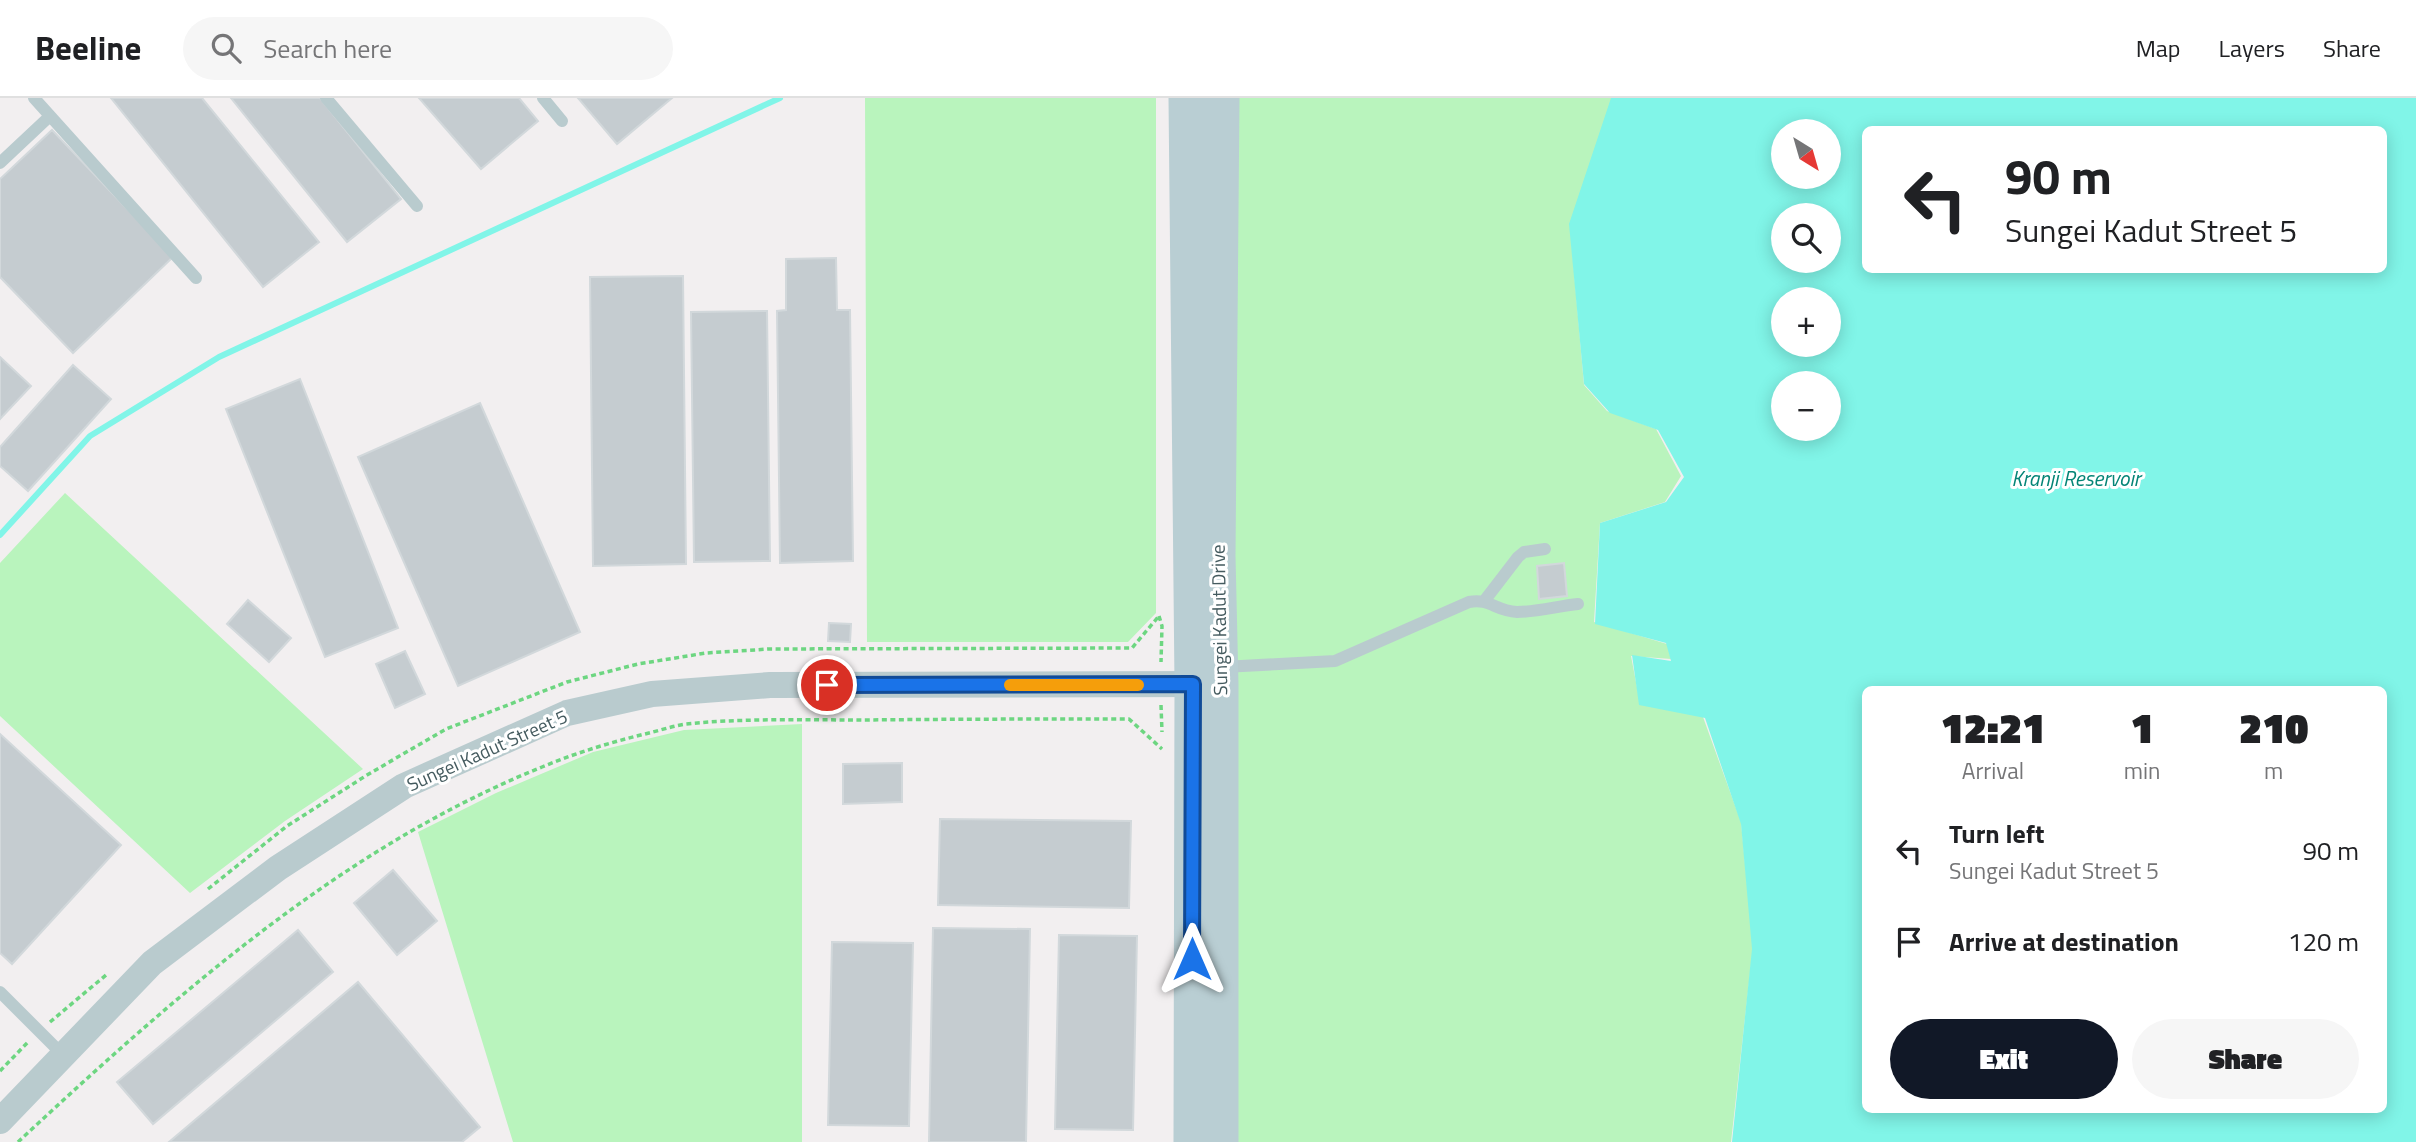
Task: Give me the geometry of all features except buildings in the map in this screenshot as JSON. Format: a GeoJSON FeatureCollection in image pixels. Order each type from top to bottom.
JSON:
{"type":"FeatureCollection","features":[{"type":"Feature","properties":{"kind":"main road","name":"Sungei Kadut Drive"},"geometry":{"type":"LineString","coordinates":[[1187,98],[1211,679],[1220,1142]]}},
{"type":"Feature","properties":{"kind":"main road","name":"Sungei Kadut Drive"},"geometry":{"type":"LineString","coordinates":[[1192,1142],[1217,556],[1222,98]]}},
{"type":"Feature","properties":{"kind":"street","name":"Sungei Kadut Street 5"},"geometry":{"type":"LineString","coordinates":[[0,1121],[152,963],[278,868],[404,786],[567,713],[652,694],[770,685],[1211,679]]}},
{"type":"Feature","properties":{"kind":"lane"},"geometry":{"type":"LineString","coordinates":[[34,98],[196,278]]}},
{"type":"Feature","properties":{"kind":"lane"},"geometry":{"type":"LineString","coordinates":[[326,98],[417,206]]}},
{"type":"Feature","properties":{"kind":"lane"},"geometry":{"type":"LineString","coordinates":[[543,98],[562,121]]}},
{"type":"Feature","properties":{"kind":"lane"},"geometry":{"type":"LineString","coordinates":[[0,163],[50,116]]}},
{"type":"Feature","properties":{"kind":"lane"},"geometry":{"type":"LineString","coordinates":[[1485,600],[1518,557],[1524,552],[1545,549]]}},
{"type":"Feature","properties":{"kind":"lane"},"geometry":{"type":"LineString","coordinates":[[1211,679],[1335,661],[1469,602],[1485,600],[1499,610],[1518,612],[1578,604]]}},
{"type":"Feature","properties":{"kind":"lane"},"geometry":{"type":"LineString","coordinates":[[0,992],[63,1055]]}},
{"type":"Feature","properties":{"kind":"path"},"geometry":{"type":"LineString","coordinates":[[204,892],[287,826],[446,729],[567,682],[652,662],[706,653],[769,649],[1132,648],[1159,616]]}},
{"type":"Feature","properties":{"kind":"path"},"geometry":{"type":"LineString","coordinates":[[18,1142],[121,1046],[206,976],[369,854],[427,820],[522,775],[590,748],[684,724],[829,720],[1129,719],[1162,749]]}},
{"type":"Feature","properties":{"kind":"path"},"geometry":{"type":"LineString","coordinates":[[0,1071],[40,1031],[111,970]]}},
{"type":"Feature","properties":{"kind":"green space"},"geometry":{"type":"Polygon","coordinates":[[[865,98],[1156,98],[1156,613],[1128,642],[867,642],[865,98]]]}},
{"type":"Feature","properties":{"kind":"green space"},"geometry":{"type":"Polygon","coordinates":[[[1229,98],[1612,98],[1570,226],[1584,385],[1607,411],[1656,429],[1681,476],[1665,502],[1600,523],[1594,622],[1667,644],[1671,659],[1631,656],[1640,703],[1703,717],[1741,822],[1753,947],[1731,1142],[1235,1142],[1229,98]]]}},
{"type":"Feature","properties":{"kind":"green space"},"geometry":{"type":"Polygon","coordinates":[[[65,493],[363,769],[285,821],[190,893],[0,716],[0,563],[65,493]]]}},
{"type":"Feature","properties":{"kind":"green space"},"geometry":{"type":"Polygon","coordinates":[[[802,724],[802,1142],[513,1142],[418,832],[496,793],[593,752],[684,730],[802,724]]]}},
{"type":"Feature","properties":{"kind":"water","name":"Kranji Reservoir"},"geometry":{"type":"Polygon","coordinates":[[[1611,98],[2416,98],[2416,1142],[1732,1142],[1752,949],[1741,824],[1705,718],[1639,705],[1632,655],[1671,661],[1666,643],[1595,624],[1600,523],[1666,502],[1684,477],[1658,430],[1610,413],[1584,384],[1569,224],[1611,98]]]}},
{"type":"Feature","properties":{"kind":"waterway"},"geometry":{"type":"LineString","coordinates":[[0,535],[90,436],[219,357],[780,98]]}},
{"type":"Feature","properties":{"kind":"slow traffic"},"geometry":{"type":"LineString","coordinates":[[1010,685],[1138,685]]}},
{"type":"Feature","properties":{"kind":"route"},"geometry":{"type":"LineString","coordinates":[[827,685],[1193,684],[1192,959]]}}]}
